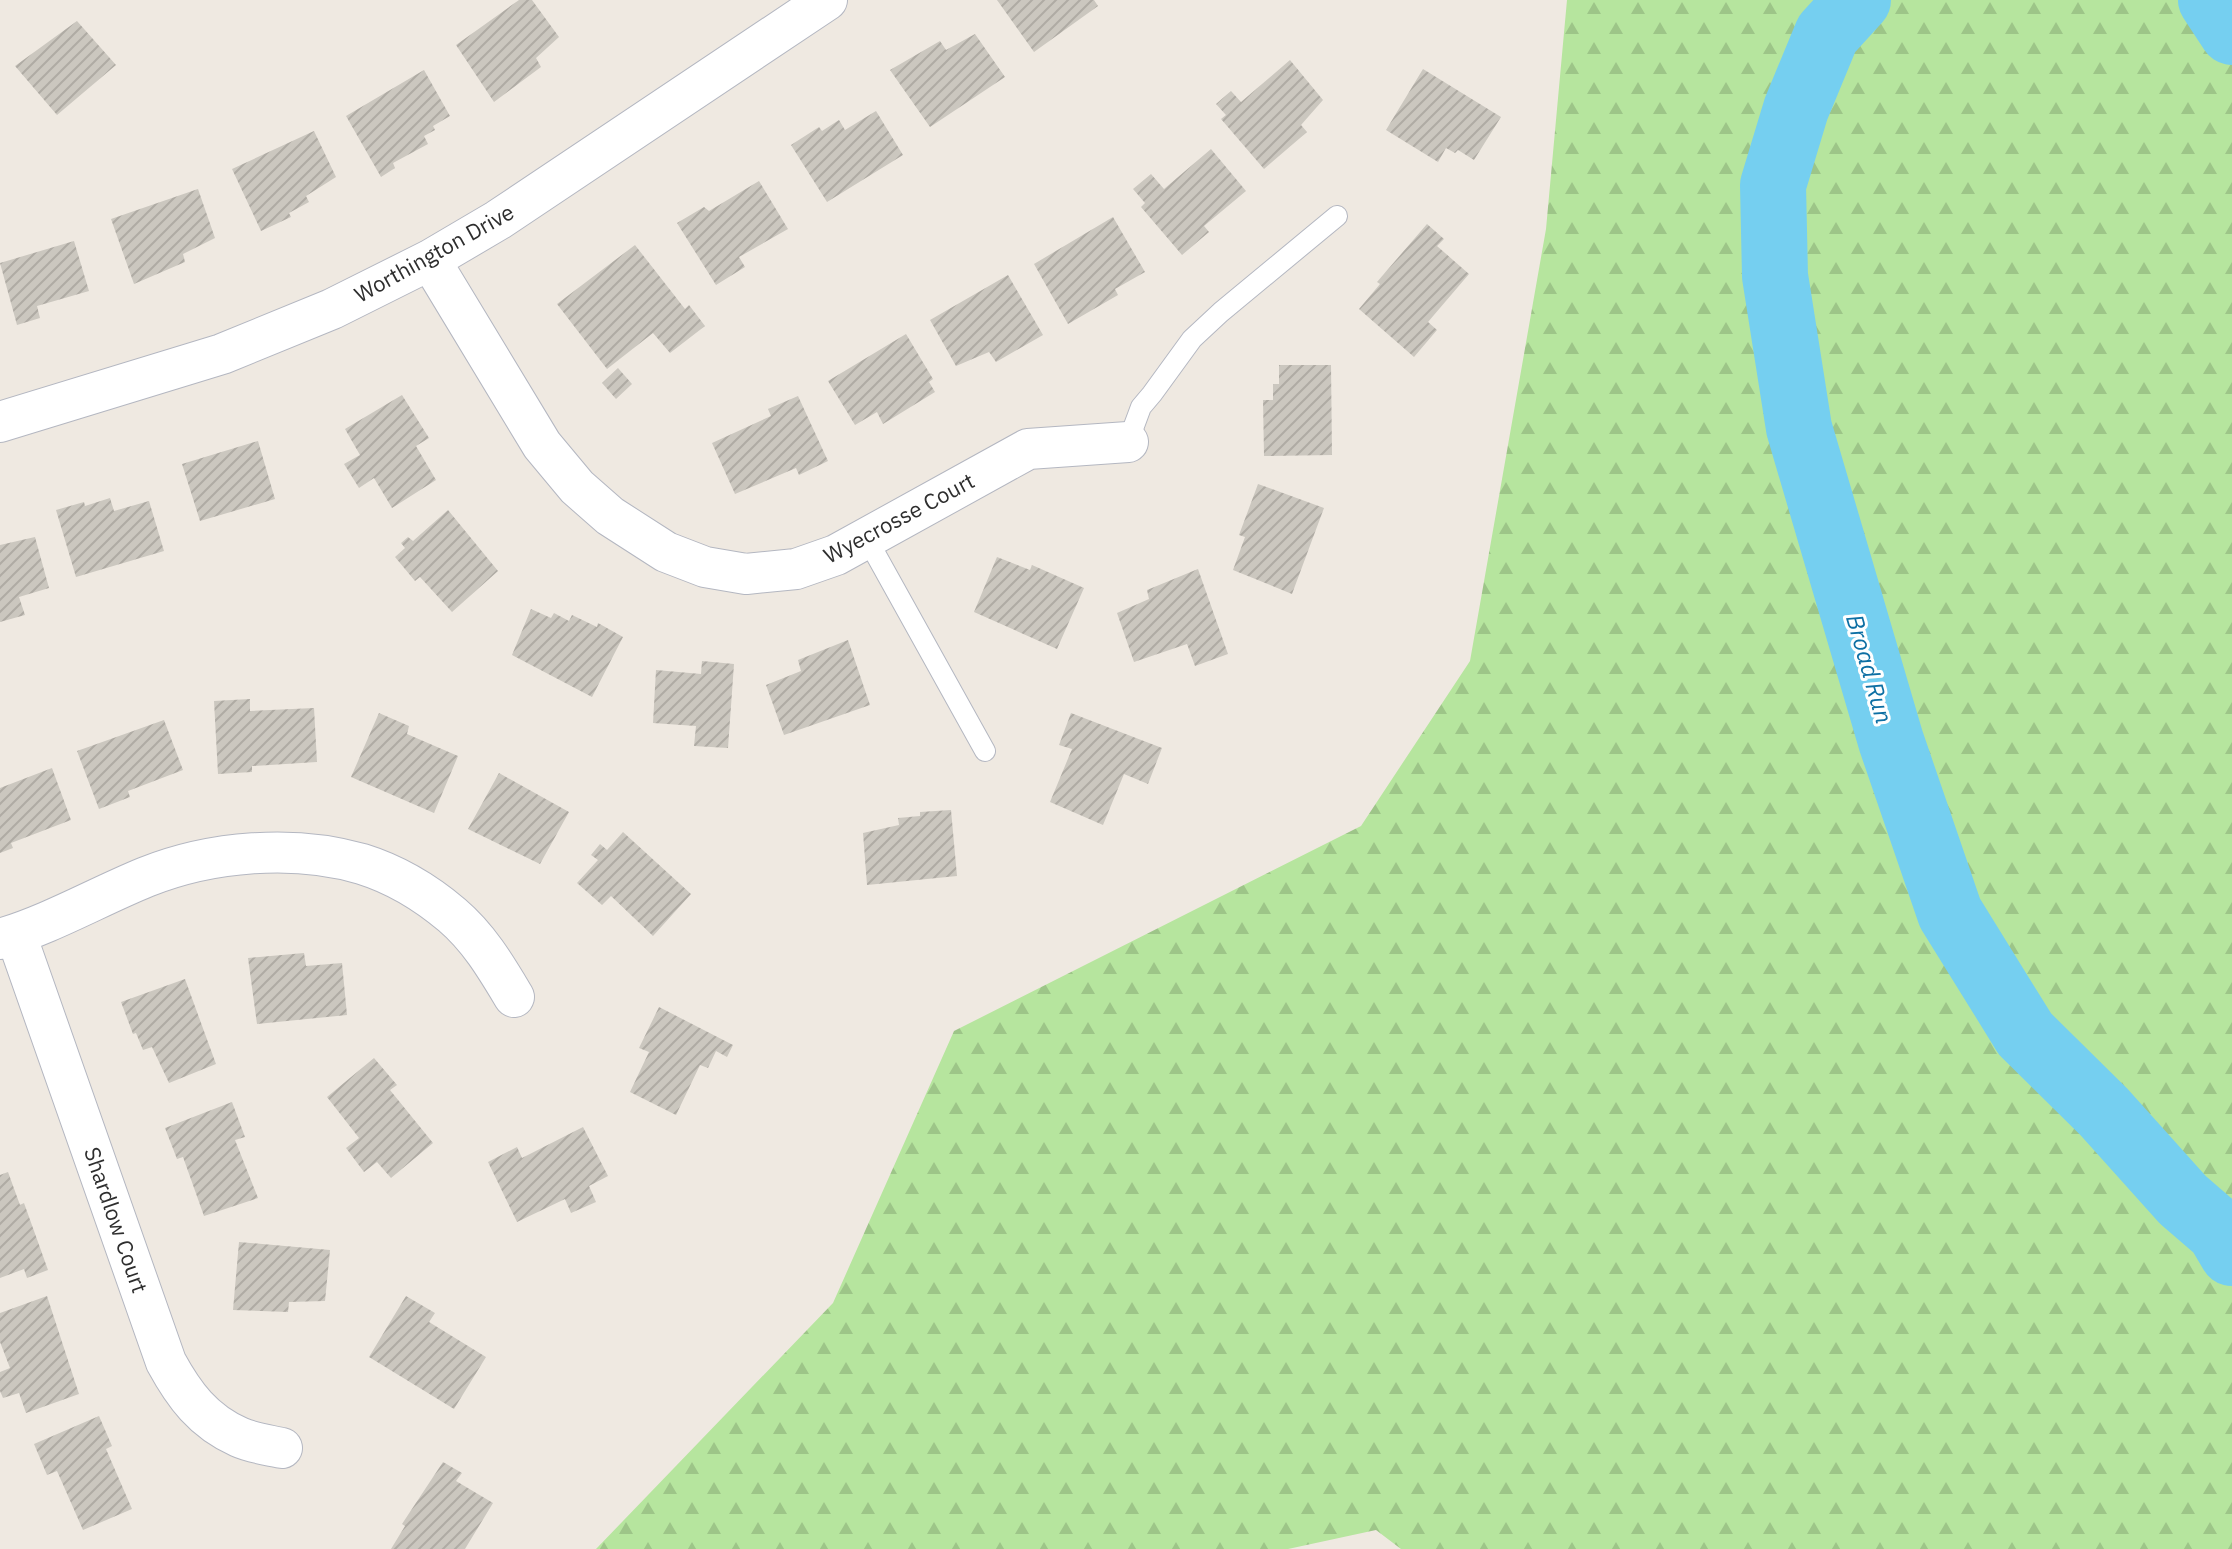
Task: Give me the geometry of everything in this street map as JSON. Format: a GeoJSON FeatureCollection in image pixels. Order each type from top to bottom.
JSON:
{"type":"FeatureCollection","features":[{"type":"Feature","properties":{"kind":"street","name":"Worthington Drive"},"geometry":{"type":"LineString","coordinates":[[0,422],[222,354],[332,309],[430,260],[498,220],[827,0]]}},
{"type":"Feature","properties":{"kind":"street","name":"Wyecrosse Court"},"geometry":{"type":"LineString","coordinates":[[430,260],[542,445],[577,487],[610,516],[666,552],[705,567],[746,574],[796,569],[836,555],[1028,449],[1128,442]]}},
{"type":"Feature","properties":{"kind":"street"},"geometry":{"type":"LineString","coordinates":[[8,937],[147,876],[202,860],[259,853],[316,855],[362,864],[406,883],[452,915],[485,949],[514,997]]}},
{"type":"Feature","properties":{"kind":"street","name":"Shardlow Court"},"geometry":{"type":"LineString","coordinates":[[8,937],[166,1362],[184,1394],[209,1419],[240,1437],[282,1448]]}},
{"type":"Feature","properties":{"kind":"lane"},"geometry":{"type":"LineString","coordinates":[[1128,442],[1141,407],[1192,339],[1337,216]]}},
{"type":"Feature","properties":{"kind":"lane"},"geometry":{"type":"LineString","coordinates":[[866,537],[985,751]]}},
{"type":"Feature","properties":{"kind":"green space"},"geometry":{"type":"Polygon","coordinates":[[[1567,0],[2232,0],[2232,1549],[1401,1549],[1376,1530],[1288,1549],[596,1549],[833,1303],[954,1031],[1361,826],[1470,661],[1546,229],[1567,0]]]}},
{"type":"Feature","properties":{"kind":"building"},"geometry":{"type":"Polygon","coordinates":[[[519,0],[532,0],[559,37],[536,58],[541,67],[494,102],[456,45],[519,0]]]}},
{"type":"Feature","properties":{"kind":"building"},"geometry":{"type":"Polygon","coordinates":[[[997,0],[1094,0],[1098,6],[1034,52],[997,0]]]}},
{"type":"Feature","properties":{"kind":"building"},"geometry":{"type":"Polygon","coordinates":[[[77,21],[116,65],[57,115],[15,66],[77,21]]]}},
{"type":"Feature","properties":{"kind":"building"},"geometry":{"type":"Polygon","coordinates":[[[975,34],[1005,77],[930,127],[890,70],[940,41],[946,50],[975,34]]]}},
{"type":"Feature","properties":{"kind":"building"},"geometry":{"type":"Polygon","coordinates":[[[1290,60],[1323,100],[1301,125],[1307,132],[1264,169],[1221,119],[1226,115],[1216,104],[1231,91],[1241,102],[1290,60]]]}},
{"type":"Feature","properties":{"kind":"building"},"geometry":{"type":"Polygon","coordinates":[[[1423,69],[1501,117],[1474,160],[1458,150],[1455,153],[1446,148],[1438,162],[1386,130],[1423,69]]]}},
{"type":"Feature","properties":{"kind":"building"},"geometry":{"type":"Polygon","coordinates":[[[424,70],[450,116],[433,126],[435,130],[424,136],[428,144],[393,163],[395,168],[381,177],[346,116],[424,70]]]}},
{"type":"Feature","properties":{"kind":"building"},"geometry":{"type":"Polygon","coordinates":[[[876,111],[903,155],[827,202],[791,145],[819,127],[822,131],[839,120],[845,130],[876,111]]]}},
{"type":"Feature","properties":{"kind":"building"},"geometry":{"type":"Polygon","coordinates":[[[314,131],[336,177],[306,196],[309,202],[289,213],[291,217],[261,231],[232,169],[314,131]]]}},
{"type":"Feature","properties":{"kind":"building"},"geometry":{"type":"Polygon","coordinates":[[[1211,149],[1246,191],[1204,226],[1209,232],[1182,255],[1141,207],[1145,203],[1133,189],[1151,174],[1164,189],[1211,149]]]}},
{"type":"Feature","properties":{"kind":"building"},"geometry":{"type":"Polygon","coordinates":[[[759,181],[788,229],[739,257],[745,267],[716,285],[677,223],[704,207],[709,211],[759,181]]]}},
{"type":"Feature","properties":{"kind":"building"},"geometry":{"type":"Polygon","coordinates":[[[198,189],[215,238],[183,254],[185,262],[134,284],[111,219],[198,189]]]}},
{"type":"Feature","properties":{"kind":"building"},"geometry":{"type":"Polygon","coordinates":[[[1113,217],[1145,272],[1115,289],[1118,295],[1068,324],[1034,264],[1113,217]]]}},
{"type":"Feature","properties":{"kind":"building"},"geometry":{"type":"Polygon","coordinates":[[[1427,224],[1444,239],[1437,246],[1469,274],[1428,322],[1437,330],[1414,357],[1359,309],[1380,284],[1377,282],[1427,224]]]}},
{"type":"Feature","properties":{"kind":"building"},"geometry":{"type":"Polygon","coordinates":[[[74,241],[89,291],[37,306],[40,318],[17,325],[0,263],[74,241]]]}},
{"type":"Feature","properties":{"kind":"building"},"geometry":{"type":"Polygon","coordinates":[[[635,245],[685,309],[689,305],[705,326],[670,353],[653,333],[607,369],[557,304],[635,245]]]}},
{"type":"Feature","properties":{"kind":"building"},"geometry":{"type":"Polygon","coordinates":[[[1008,275],[1043,335],[996,362],[989,352],[956,366],[930,320],[1008,275]]]}},
{"type":"Feature","properties":{"kind":"building"},"geometry":{"type":"Polygon","coordinates":[[[906,334],[933,379],[929,382],[935,392],[883,424],[877,412],[855,425],[828,381],[906,334]]]}},
{"type":"Feature","properties":{"kind":"building"},"geometry":{"type":"Polygon","coordinates":[[[1279,365],[1331,365],[1332,455],[1264,456],[1263,400],[1273,400],[1273,384],[1279,384],[1279,365]]]}},
{"type":"Feature","properties":{"kind":"building"},"geometry":{"type":"Polygon","coordinates":[[[618,368],[632,384],[616,399],[602,383],[618,368]]]}},
{"type":"Feature","properties":{"kind":"building"},"geometry":{"type":"Polygon","coordinates":[[[402,395],[429,438],[416,446],[436,480],[392,508],[374,478],[359,488],[344,464],[360,455],[345,429],[402,395]]]}},
{"type":"Feature","properties":{"kind":"building"},"geometry":{"type":"Polygon","coordinates":[[[798,396],[828,461],[799,475],[796,468],[735,494],[712,443],[771,416],[768,409],[798,396]]]}},
{"type":"Feature","properties":{"kind":"building"},"geometry":{"type":"Polygon","coordinates":[[[258,441],[275,499],[200,521],[182,464],[258,441]]]}},
{"type":"Feature","properties":{"kind":"building"},"geometry":{"type":"Polygon","coordinates":[[[1258,484],[1324,508],[1292,594],[1233,570],[1245,537],[1239,535],[1258,484]]]}},
{"type":"Feature","properties":{"kind":"building"},"geometry":{"type":"Polygon","coordinates":[[[110,498],[114,511],[149,501],[164,551],[76,577],[56,510],[110,498]]]}},
{"type":"Feature","properties":{"kind":"building"},"geometry":{"type":"Polygon","coordinates":[[[448,510],[498,571],[452,612],[420,577],[415,581],[395,557],[405,548],[401,543],[408,537],[413,541],[448,510]]]}},
{"type":"Feature","properties":{"kind":"building"},"geometry":{"type":"Polygon","coordinates":[[[35,537],[49,588],[19,597],[25,615],[0,622],[0,545],[35,537]]]}},
{"type":"Feature","properties":{"kind":"building"},"geometry":{"type":"Polygon","coordinates":[[[997,557],[1030,570],[1032,565],[1084,588],[1057,649],[974,612],[997,557]]]}},
{"type":"Feature","properties":{"kind":"building"},"geometry":{"type":"Polygon","coordinates":[[[1198,569],[1228,654],[1195,666],[1187,644],[1134,662],[1117,613],[1149,599],[1147,590],[1198,569]]]}},
{"type":"Feature","properties":{"kind":"building"},"geometry":{"type":"Polygon","coordinates":[[[531,609],[551,618],[554,613],[569,621],[572,615],[597,627],[598,623],[623,637],[592,697],[512,655],[531,609]]]}},
{"type":"Feature","properties":{"kind":"building"},"geometry":{"type":"Polygon","coordinates":[[[848,640],[870,705],[784,735],[766,685],[801,671],[798,660],[848,640]]]}},
{"type":"Feature","properties":{"kind":"building"},"geometry":{"type":"Polygon","coordinates":[[[702,661],[734,664],[728,748],[694,746],[696,726],[653,723],[656,670],[701,674],[702,661]]]}},
{"type":"Feature","properties":{"kind":"building"},"geometry":{"type":"Polygon","coordinates":[[[250,699],[250,711],[314,708],[317,762],[252,766],[252,772],[218,774],[214,701],[250,699]]]}},
{"type":"Feature","properties":{"kind":"building"},"geometry":{"type":"Polygon","coordinates":[[[379,713],[409,726],[407,734],[458,756],[434,813],[351,777],[379,713]]]}},
{"type":"Feature","properties":{"kind":"building"},"geometry":{"type":"Polygon","coordinates":[[[1071,713],[1162,748],[1148,784],[1124,774],[1103,825],[1050,802],[1072,749],[1059,745],[1071,713]]]}},
{"type":"Feature","properties":{"kind":"building"},"geometry":{"type":"Polygon","coordinates":[[[164,720],[183,770],[128,791],[130,797],[99,809],[77,751],[164,720]]]}},
{"type":"Feature","properties":{"kind":"building"},"geometry":{"type":"Polygon","coordinates":[[[52,768],[71,820],[11,843],[13,848],[0,853],[0,788],[52,768]]]}},
{"type":"Feature","properties":{"kind":"building"},"geometry":{"type":"Polygon","coordinates":[[[499,773],[569,812],[540,864],[468,829],[499,773]]]}},
{"type":"Feature","properties":{"kind":"building"},"geometry":{"type":"Polygon","coordinates":[[[951,810],[957,876],[867,885],[863,833],[899,825],[898,818],[920,816],[920,812],[951,810]]]}},
{"type":"Feature","properties":{"kind":"building"},"geometry":{"type":"Polygon","coordinates":[[[623,832],[691,894],[653,936],[611,896],[602,905],[577,883],[598,860],[591,855],[600,844],[607,850],[623,832]]]}},
{"type":"Feature","properties":{"kind":"building"},"geometry":{"type":"Polygon","coordinates":[[[304,953],[306,966],[342,963],[347,1015],[257,1024],[248,958],[304,953]]]}},
{"type":"Feature","properties":{"kind":"building"},"geometry":{"type":"Polygon","coordinates":[[[185,979],[216,1064],[169,1083],[152,1047],[143,1050],[136,1033],[133,1034],[121,1002],[185,979]]]}},
{"type":"Feature","properties":{"kind":"building"},"geometry":{"type":"Polygon","coordinates":[[[659,1007],[733,1045],[727,1057],[716,1051],[708,1068],[700,1065],[676,1115],[630,1092],[649,1052],[639,1048],[659,1007]]]}},
{"type":"Feature","properties":{"kind":"building"},"geometry":{"type":"Polygon","coordinates":[[[374,1058],[397,1085],[390,1090],[433,1143],[391,1178],[377,1162],[364,1172],[346,1148],[359,1138],[327,1097],[374,1058]]]}},
{"type":"Feature","properties":{"kind":"building"},"geometry":{"type":"Polygon","coordinates":[[[232,1102],[245,1137],[235,1140],[258,1198],[204,1216],[183,1157],[177,1159],[165,1128],[232,1102]]]}},
{"type":"Feature","properties":{"kind":"building"},"geometry":{"type":"Polygon","coordinates":[[[583,1127],[608,1176],[589,1186],[596,1202],[571,1213],[565,1199],[517,1222],[488,1162],[517,1147],[522,1158],[583,1127]]]}},
{"type":"Feature","properties":{"kind":"building"},"geometry":{"type":"Polygon","coordinates":[[[8,1172],[20,1205],[24,1203],[48,1270],[27,1278],[24,1269],[0,1278],[0,1175],[8,1172]]]}},
{"type":"Feature","properties":{"kind":"building"},"geometry":{"type":"Polygon","coordinates":[[[239,1242],[330,1250],[325,1301],[289,1302],[288,1312],[233,1310],[239,1242]]]}},
{"type":"Feature","properties":{"kind":"building"},"geometry":{"type":"Polygon","coordinates":[[[47,1296],[79,1394],[26,1413],[19,1393],[3,1398],[0,1391],[0,1372],[10,1368],[0,1342],[0,1313],[47,1296]]]}},
{"type":"Feature","properties":{"kind":"building"},"geometry":{"type":"Polygon","coordinates":[[[406,1296],[435,1313],[429,1322],[486,1357],[454,1409],[369,1357],[406,1296]]]}},
{"type":"Feature","properties":{"kind":"building"},"geometry":{"type":"Polygon","coordinates":[[[99,1416],[112,1446],[106,1449],[132,1509],[83,1530],[57,1471],[47,1475],[34,1444],[99,1416]]]}},
{"type":"Feature","properties":{"kind":"building"},"geometry":{"type":"Polygon","coordinates":[[[443,1462],[462,1473],[456,1481],[493,1503],[465,1549],[391,1549],[405,1526],[402,1524],[443,1462]]]}},
{"type":"Feature","properties":{"kind":"waterway","name":"Broad Run"},"geometry":{"type":"LineString","coordinates":[[1858,0],[1827,34],[1796,109],[1773,185],[1775,276],[1799,428],[1891,741],[1950,913],[2025,1034],[2104,1112],[2183,1200],[2219,1231],[2232,1253]]}},
{"type":"Feature","properties":{"kind":"waterway","name":"Broad Run"},"geometry":{"type":"LineString","coordinates":[[2211,0],[2232,32]]}}]}
